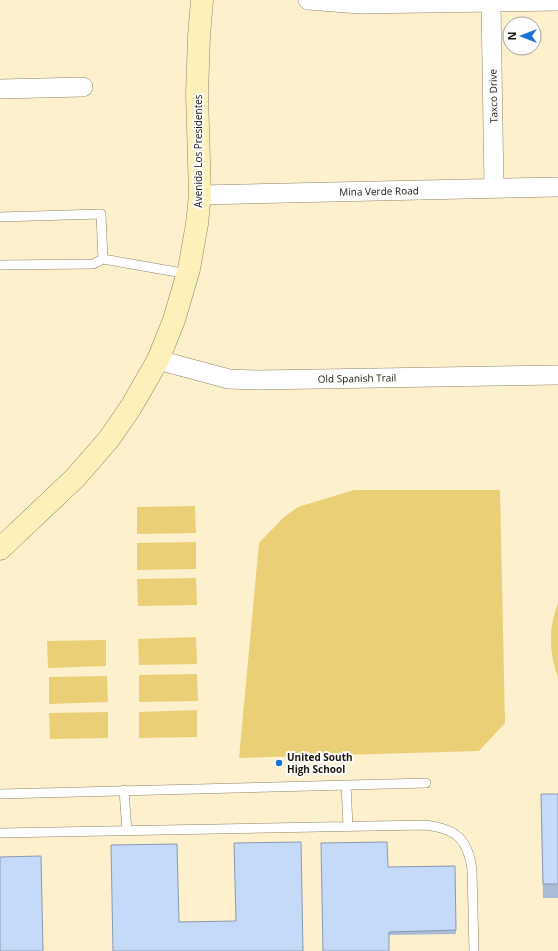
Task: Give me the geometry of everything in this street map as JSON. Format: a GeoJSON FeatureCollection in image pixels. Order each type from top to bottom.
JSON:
{"type":"FeatureCollection","features":[{"type":"Feature","properties":{"kind":"main road","name":"Avenida Los Presidentes"},"geometry":{"type":"LineString","coordinates":[[0,549],[75,478],[108,439],[131,407],[158,360],[174,320],[188,274],[197,224],[200,195],[198,94],[199,36],[202,0]]}},
{"type":"Feature","properties":{"kind":"street"},"geometry":{"type":"LineString","coordinates":[[308,0],[360,4],[558,1]]}},
{"type":"Feature","properties":{"kind":"street","name":"Taxco Drive"},"geometry":{"type":"LineString","coordinates":[[491,2],[494,189]]}},
{"type":"Feature","properties":{"kind":"street"},"geometry":{"type":"LineString","coordinates":[[0,89],[83,87]]}},
{"type":"Feature","properties":{"kind":"street","name":"Mina Verde Road"},"geometry":{"type":"LineString","coordinates":[[200,195],[558,187]]}},
{"type":"Feature","properties":{"kind":"street","name":"Old Spanish Trail"},"geometry":{"type":"LineString","coordinates":[[158,360],[229,379],[275,380],[558,375]]}},
{"type":"Feature","properties":{"kind":"lane"},"geometry":{"type":"LineString","coordinates":[[0,217],[101,214],[103,259]]}},
{"type":"Feature","properties":{"kind":"lane"},"geometry":{"type":"LineString","coordinates":[[0,265],[93,264],[103,259],[188,274]]}},
{"type":"Feature","properties":{"kind":"lane"},"geometry":{"type":"LineString","coordinates":[[0,794],[426,783]]}},
{"type":"Feature","properties":{"kind":"lane"},"geometry":{"type":"LineString","coordinates":[[346,785],[348,826]]}},
{"type":"Feature","properties":{"kind":"lane"},"geometry":{"type":"LineString","coordinates":[[124,790],[127,831]]}},
{"type":"Feature","properties":{"kind":"lane"},"geometry":{"type":"LineString","coordinates":[[0,833],[348,826],[436,826],[448,830],[458,836],[466,846],[471,860],[474,951]]}},
{"type":"Feature","properties":{"kind":"shaded area"},"geometry":{"type":"Polygon","coordinates":[[[354,490],[500,490],[505,723],[479,751],[239,758],[259,543],[284,517],[298,507],[354,490]]]}},
{"type":"Feature","properties":{"kind":"shaded area"},"geometry":{"type":"Polygon","coordinates":[[[195,506],[196,533],[137,534],[137,507],[195,506]]]}},
{"type":"Feature","properties":{"kind":"shaded area"},"geometry":{"type":"Polygon","coordinates":[[[196,542],[196,569],[137,570],[137,543],[196,542]]]}},
{"type":"Feature","properties":{"kind":"shaded area"},"geometry":{"type":"Polygon","coordinates":[[[196,578],[197,605],[138,606],[137,579],[196,578]]]}},
{"type":"Feature","properties":{"kind":"shaded area"},"geometry":{"type":"Polygon","coordinates":[[[558,603],[558,678],[551,650],[551,631],[558,603]]]}},
{"type":"Feature","properties":{"kind":"shaded area"},"geometry":{"type":"Polygon","coordinates":[[[196,637],[197,664],[139,665],[138,639],[196,637]]]}},
{"type":"Feature","properties":{"kind":"shaded area"},"geometry":{"type":"Polygon","coordinates":[[[106,640],[106,666],[48,668],[47,641],[106,640]]]}},
{"type":"Feature","properties":{"kind":"shaded area"},"geometry":{"type":"Polygon","coordinates":[[[197,674],[198,701],[139,702],[139,675],[197,674]]]}},
{"type":"Feature","properties":{"kind":"shaded area"},"geometry":{"type":"Polygon","coordinates":[[[107,676],[108,702],[49,704],[49,677],[107,676]]]}},
{"type":"Feature","properties":{"kind":"shaded area"},"geometry":{"type":"Polygon","coordinates":[[[197,710],[197,737],[139,738],[139,712],[197,710]]]}},
{"type":"Feature","properties":{"kind":"shaded area"},"geometry":{"type":"Polygon","coordinates":[[[108,712],[108,738],[50,739],[49,713],[108,712]]]}},
{"type":"Feature","properties":{"kind":"building"},"geometry":{"type":"Polygon","coordinates":[[[541,794],[558,794],[558,884],[543,884],[541,794]]]}},
{"type":"Feature","properties":{"kind":"building"},"geometry":{"type":"Polygon","coordinates":[[[301,842],[303,951],[113,951],[111,845],[177,844],[179,922],[236,921],[234,843],[301,842]]]}},
{"type":"Feature","properties":{"kind":"building"},"geometry":{"type":"Polygon","coordinates":[[[387,842],[388,867],[455,866],[456,930],[389,932],[389,951],[323,951],[321,843],[387,842]]]}},
{"type":"Feature","properties":{"kind":"building"},"geometry":{"type":"Polygon","coordinates":[[[41,856],[43,951],[0,951],[0,857],[41,856]]]}},
{"type":"Feature","properties":{"kind":"place","name":"United South High School"},"geometry":{"type":"Point","coordinates":[279,763]}}]}
